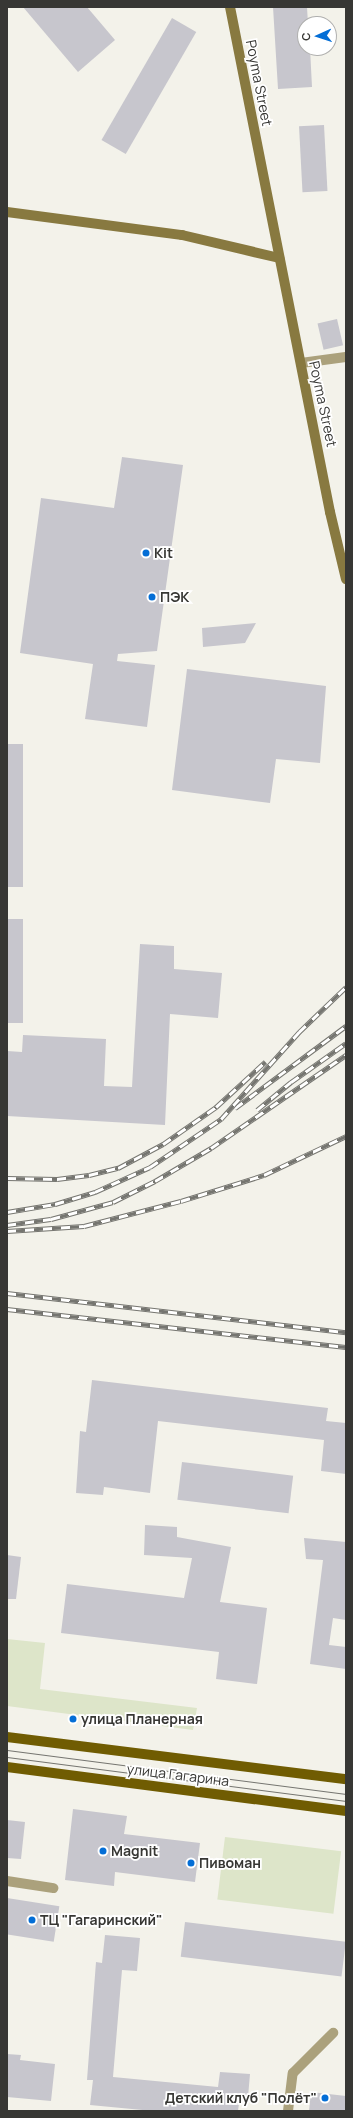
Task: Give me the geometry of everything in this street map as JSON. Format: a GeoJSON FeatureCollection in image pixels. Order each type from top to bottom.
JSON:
{"type":"FeatureCollection","features":[{"type":"Feature","properties":{"kind":"main road","name":"Poyma Street"},"geometry":{"type":"LineString","coordinates":[[230,7],[330,512],[346,578]]}},
{"type":"Feature","properties":{"kind":"main road"},"geometry":{"type":"LineString","coordinates":[[7,212],[182,235],[279,258]]}},
{"type":"Feature","properties":{"kind":"main road","name":"улица Гагарина"},"geometry":{"type":"LineString","coordinates":[[7,1737],[346,1780]]}},
{"type":"Feature","properties":{"kind":"main road","name":"улица Гагарина"},"geometry":{"type":"LineString","coordinates":[[7,1767],[346,1811]]}},
{"type":"Feature","properties":{"kind":"street"},"geometry":{"type":"LineString","coordinates":[[301,363],[346,357]]}},
{"type":"Feature","properties":{"kind":"street"},"geometry":{"type":"LineString","coordinates":[[7,1881],[53,1888]]}},
{"type":"Feature","properties":{"kind":"street"},"geometry":{"type":"LineString","coordinates":[[288,2111],[293,2073],[333,2033]]}},
{"type":"Feature","properties":{"kind":"green space"},"geometry":{"type":"Polygon","coordinates":[[[7,1639],[45,1643],[40,1689],[197,1708],[193,1730],[7,1706],[7,1639]]]}},
{"type":"Feature","properties":{"kind":"green space"},"geometry":{"type":"Polygon","coordinates":[[[225,1837],[341,1851],[333,1914],[217,1900],[225,1837]]]}},
{"type":"Feature","properties":{"kind":"building"},"geometry":{"type":"Polygon","coordinates":[[[23,7],[87,7],[115,40],[78,72],[23,7]]]}},
{"type":"Feature","properties":{"kind":"building"},"geometry":{"type":"Polygon","coordinates":[[[273,7],[307,7],[308,16],[297,16],[297,56],[310,56],[312,87],[278,89],[273,7]]]}},
{"type":"Feature","properties":{"kind":"building"},"geometry":{"type":"Polygon","coordinates":[[[172,18],[196,32],[126,154],[102,140],[172,18]]]}},
{"type":"Feature","properties":{"kind":"building"},"geometry":{"type":"Polygon","coordinates":[[[324,125],[327,191],[302,192],[299,126],[324,125]]]}},
{"type":"Feature","properties":{"kind":"building"},"geometry":{"type":"Polygon","coordinates":[[[337,319],[343,345],[324,350],[318,323],[337,319]]]}},
{"type":"Feature","properties":{"kind":"building"},"geometry":{"type":"Polygon","coordinates":[[[122,457],[183,465],[157,651],[118,654],[117,661],[155,665],[147,727],[85,719],[93,664],[20,653],[41,498],[114,508],[122,457]]]}},
{"type":"Feature","properties":{"kind":"building"},"geometry":{"type":"Polygon","coordinates":[[[256,623],[245,643],[203,647],[202,628],[256,623]]]}},
{"type":"Feature","properties":{"kind":"building"},"geometry":{"type":"Polygon","coordinates":[[[187,669],[326,686],[320,763],[276,759],[270,803],[172,790],[187,669]]]}},
{"type":"Feature","properties":{"kind":"building"},"geometry":{"type":"Polygon","coordinates":[[[7,744],[23,744],[23,887],[7,887],[7,744]]]}},
{"type":"Feature","properties":{"kind":"building"},"geometry":{"type":"Polygon","coordinates":[[[7,919],[23,919],[23,1023],[7,1023],[7,919]]]}},
{"type":"Feature","properties":{"kind":"building"},"geometry":{"type":"Polygon","coordinates":[[[140,944],[174,946],[174,969],[222,973],[218,1018],[170,1014],[165,1125],[7,1116],[7,1051],[22,1052],[23,1035],[106,1039],[104,1086],[132,1087],[140,944]]]}},
{"type":"Feature","properties":{"kind":"building"},"geometry":{"type":"Polygon","coordinates":[[[92,1380],[328,1408],[326,1421],[346,1423],[346,1474],[321,1471],[324,1440],[158,1421],[150,1493],[104,1487],[103,1495],[76,1493],[80,1431],[86,1432],[92,1380]]]}},
{"type":"Feature","properties":{"kind":"building"},"geometry":{"type":"Polygon","coordinates":[[[182,1462],[293,1476],[289,1513],[177,1500],[182,1462]]]}},
{"type":"Feature","properties":{"kind":"building"},"geometry":{"type":"Polygon","coordinates":[[[145,1525],[177,1527],[177,1537],[231,1547],[220,1602],[267,1608],[257,1684],[216,1679],[219,1652],[61,1633],[67,1584],[184,1598],[192,1558],[144,1555],[145,1525]]]}},
{"type":"Feature","properties":{"kind":"building"},"geometry":{"type":"Polygon","coordinates":[[[304,1538],[346,1542],[346,1620],[333,1618],[329,1645],[346,1647],[346,1669],[310,1664],[323,1560],[306,1559],[304,1538]]]}},
{"type":"Feature","properties":{"kind":"building"},"geometry":{"type":"Polygon","coordinates":[[[7,1555],[21,1557],[16,1599],[7,1599],[7,1555]]]}},
{"type":"Feature","properties":{"kind":"building"},"geometry":{"type":"Polygon","coordinates":[[[73,1809],[127,1816],[124,1834],[200,1843],[195,1882],[115,1872],[114,1886],[65,1880],[73,1809]]]}},
{"type":"Feature","properties":{"kind":"building"},"geometry":{"type":"Polygon","coordinates":[[[7,1820],[25,1822],[21,1859],[7,1858],[7,1820]]]}},
{"type":"Feature","properties":{"kind":"building","name":"ТЦ \"Гагаринский\""},"geometry":{"type":"Polygon","coordinates":[[[7,1898],[59,1906],[54,1942],[7,1934],[7,1898]]]}},
{"type":"Feature","properties":{"kind":"building"},"geometry":{"type":"Polygon","coordinates":[[[185,1922],[346,1942],[342,1976],[181,1957],[185,1922]]]}},
{"type":"Feature","properties":{"kind":"building"},"geometry":{"type":"Polygon","coordinates":[[[105,1935],[140,1938],[137,1971],[122,1970],[113,2077],[218,2087],[220,2072],[250,2074],[248,2097],[240,2096],[238,2111],[153,2111],[90,2105],[93,2080],[87,2080],[96,1962],[102,1963],[105,1935]]]}},
{"type":"Feature","properties":{"kind":"building"},"geometry":{"type":"Polygon","coordinates":[[[7,2054],[21,2055],[20,2060],[55,2064],[51,2101],[7,2097],[7,2054]]]}},
{"type":"Feature","properties":{"kind":"building"},"geometry":{"type":"Polygon","coordinates":[[[311,2092],[346,2096],[346,2111],[309,2111],[311,2092]]]}},
{"type":"Feature","properties":{"kind":"tram line"},"geometry":{"type":"LineString","coordinates":[[7,1750],[346,1794]]}},
{"type":"Feature","properties":{"kind":"tram line"},"geometry":{"type":"LineString","coordinates":[[7,1757],[346,1801]]}},
{"type":"Feature","properties":{"kind":"railway"},"geometry":{"type":"LineString","coordinates":[[7,1212],[55,1204],[95,1192],[150,1167],[221,1119],[299,1032],[346,987]]}},
{"type":"Feature","properties":{"kind":"railway"},"geometry":{"type":"LineString","coordinates":[[235,1108],[346,1026]]}},
{"type":"Feature","properties":{"kind":"railway"},"geometry":{"type":"LineString","coordinates":[[257,1110],[291,1082],[346,1043]]}},
{"type":"Feature","properties":{"kind":"railway"},"geometry":{"type":"LineString","coordinates":[[7,1225],[51,1219],[113,1202],[155,1181],[211,1148],[346,1055]]}},
{"type":"Feature","properties":{"kind":"railway"},"geometry":{"type":"LineString","coordinates":[[7,1178],[57,1179],[89,1175],[118,1168],[163,1144],[216,1107],[265,1062]]}},
{"type":"Feature","properties":{"kind":"railway"},"geometry":{"type":"LineString","coordinates":[[7,1231],[84,1226],[181,1201],[264,1175],[346,1136]]}},
{"type":"Feature","properties":{"kind":"railway"},"geometry":{"type":"LineString","coordinates":[[7,1293],[346,1332]]}},
{"type":"Feature","properties":{"kind":"railway"},"geometry":{"type":"LineString","coordinates":[[7,1309],[346,1347]]}},
{"type":"Feature","properties":{"kind":"place","name":"Kit"},"geometry":{"type":"Point","coordinates":[146,553]}},
{"type":"Feature","properties":{"kind":"place","name":"ПЭК"},"geometry":{"type":"Point","coordinates":[152,597]}},
{"type":"Feature","properties":{"kind":"place","name":"улица Планерная"},"geometry":{"type":"Point","coordinates":[73,1719]}},
{"type":"Feature","properties":{"kind":"place","name":"Magnit"},"geometry":{"type":"Point","coordinates":[103,1851]}},
{"type":"Feature","properties":{"kind":"place","name":"Пивоман"},"geometry":{"type":"Point","coordinates":[191,1863]}},
{"type":"Feature","properties":{"kind":"place","name":"ТЦ \"Гагаринский\""},"geometry":{"type":"Point","coordinates":[32,1920]}},
{"type":"Feature","properties":{"kind":"place","name":"Детский клуб \"Полёт\""},"geometry":{"type":"Point","coordinates":[325,2098]}}]}
